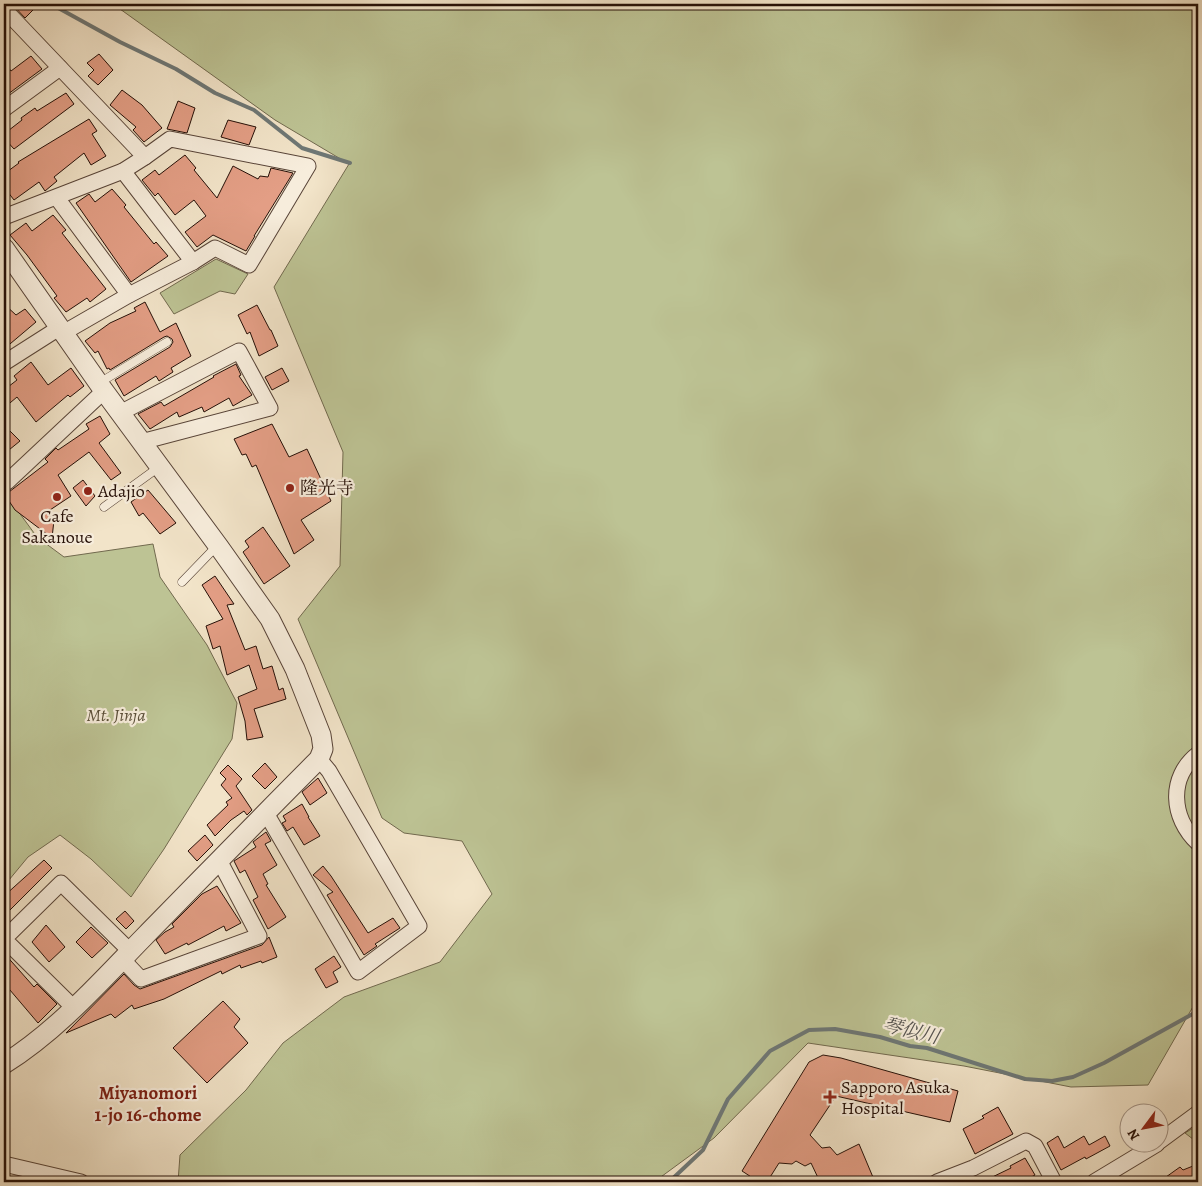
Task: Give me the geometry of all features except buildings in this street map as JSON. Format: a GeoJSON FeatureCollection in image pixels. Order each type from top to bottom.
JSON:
{"type":"FeatureCollection","features":[{"type":"Feature","properties":{"kind":"street"},"geometry":{"type":"LineString","coordinates":[[5,12],[145,157]]}},
{"type":"Feature","properties":{"kind":"street"},"geometry":{"type":"LineString","coordinates":[[4,109],[60,68]]}},
{"type":"Feature","properties":{"kind":"street"},"geometry":{"type":"LineString","coordinates":[[4,217],[123,171],[170,139],[308,166],[249,265],[215,248],[193,262],[61,330],[4,363]]}},
{"type":"Feature","properties":{"kind":"street"},"geometry":{"type":"LineString","coordinates":[[123,171],[193,262]]}},
{"type":"Feature","properties":{"kind":"street"},"geometry":{"type":"LineString","coordinates":[[57,198],[129,295]]}},
{"type":"Feature","properties":{"kind":"street"},"geometry":{"type":"LineString","coordinates":[[4,250],[270,619],[295,669],[321,735],[323,749],[319,759],[73,1008],[26,1049],[4,1064]]}},
{"type":"Feature","properties":{"kind":"street"},"geometry":{"type":"LineString","coordinates":[[120,413],[240,351],[270,408],[141,442]]}},
{"type":"Feature","properties":{"kind":"street"},"geometry":{"type":"LineString","coordinates":[[7,482],[101,387]]}},
{"type":"Feature","properties":{"kind":"street"},"geometry":{"type":"LineString","coordinates":[[1198,754],[1190,760],[1181,775],[1176,794],[1178,810],[1185,827],[1198,843]]}},
{"type":"Feature","properties":{"kind":"street"},"geometry":{"type":"LineString","coordinates":[[266,813],[358,972],[419,926],[329,771],[319,759]]}},
{"type":"Feature","properties":{"kind":"street"},"geometry":{"type":"LineString","coordinates":[[73,1008],[4,939],[61,883],[126,955],[141,978],[259,936],[219,860]]}},
{"type":"Feature","properties":{"kind":"street"},"geometry":{"type":"LineString","coordinates":[[1170,1133],[1198,1113]]}},
{"type":"Feature","properties":{"kind":"street"},"geometry":{"type":"LineString","coordinates":[[937,1182],[973,1168],[1026,1141],[1035,1146],[1054,1182]]}},
{"type":"Feature","properties":{"kind":"street"},"geometry":{"type":"LineString","coordinates":[[1094,1182],[1139,1154]]}},
{"type":"Feature","properties":{"kind":"street"},"geometry":{"type":"LineString","coordinates":[[4,1164],[81,1182]]}},
{"type":"Feature","properties":{"kind":"lane"},"geometry":{"type":"LineString","coordinates":[[101,387],[166,342]]}},
{"type":"Feature","properties":{"kind":"lane"},"geometry":{"type":"LineString","coordinates":[[104,507],[159,467]]}},
{"type":"Feature","properties":{"kind":"lane"},"geometry":{"type":"LineString","coordinates":[[182,582],[211,552],[219,547]]}},
{"type":"Feature","properties":{"kind":"green space"},"geometry":{"type":"Polygon","coordinates":[[[113,4],[1198,4],[1198,998],[1148,1085],[1071,1087],[964,1066],[808,1043],[714,1138],[654,1182],[178,1182],[180,1155],[246,1090],[283,1043],[344,997],[440,962],[492,894],[462,841],[404,833],[382,818],[298,619],[340,566],[343,452],[274,287],[349,164],[275,120],[113,4]]]}},
{"type":"Feature","properties":{"kind":"green space"},"geometry":{"type":"Polygon","coordinates":[[[216,259],[248,274],[235,294],[220,291],[174,314],[160,293],[216,259]]]}},
{"type":"Feature","properties":{"kind":"green space","name":"Mt. Jinja"},"geometry":{"type":"Polygon","coordinates":[[[4,492],[37,537],[64,557],[153,544],[160,577],[207,645],[237,703],[232,739],[164,849],[131,897],[91,859],[60,835],[28,857],[4,886],[4,492]]]}},
{"type":"Feature","properties":{"kind":"green space"},"geometry":{"type":"Polygon","coordinates":[[[1198,1125],[1198,1143],[1185,1133],[1198,1125]]]}},
{"type":"Feature","properties":{"kind":"waterway"},"geometry":{"type":"LineString","coordinates":[[51,4],[120,42],[176,69],[215,93],[254,110],[302,148],[350,163]]}},
{"type":"Feature","properties":{"kind":"waterway","name":"琴似川"},"geometry":{"type":"LineString","coordinates":[[669,1182],[703,1150],[728,1099],[770,1051],[809,1030],[835,1029],[880,1037],[910,1046],[927,1048],[1025,1079],[1052,1081],[1073,1077],[1104,1063],[1198,1011]]}},
{"type":"Feature","properties":{"kind":"place","name":"隆光寺"},"geometry":{"type":"Point","coordinates":[290,488]}},
{"type":"Feature","properties":{"kind":"place","name":"Adajio"},"geometry":{"type":"Point","coordinates":[88,491]}},
{"type":"Feature","properties":{"kind":"place","name":"Cafe Sakanoue"},"geometry":{"type":"Point","coordinates":[57,497]}},
{"type":"Feature","properties":{"kind":"place","name":"Sapporo Asuka Hospital"},"geometry":{"type":"Point","coordinates":[830,1097]}},
{"type":"Feature","properties":{"kind":"district","name":"Miyanomori 1-jo 16-chome"},"geometry":{"type":"Point","coordinates":[148,1104]}}]}
